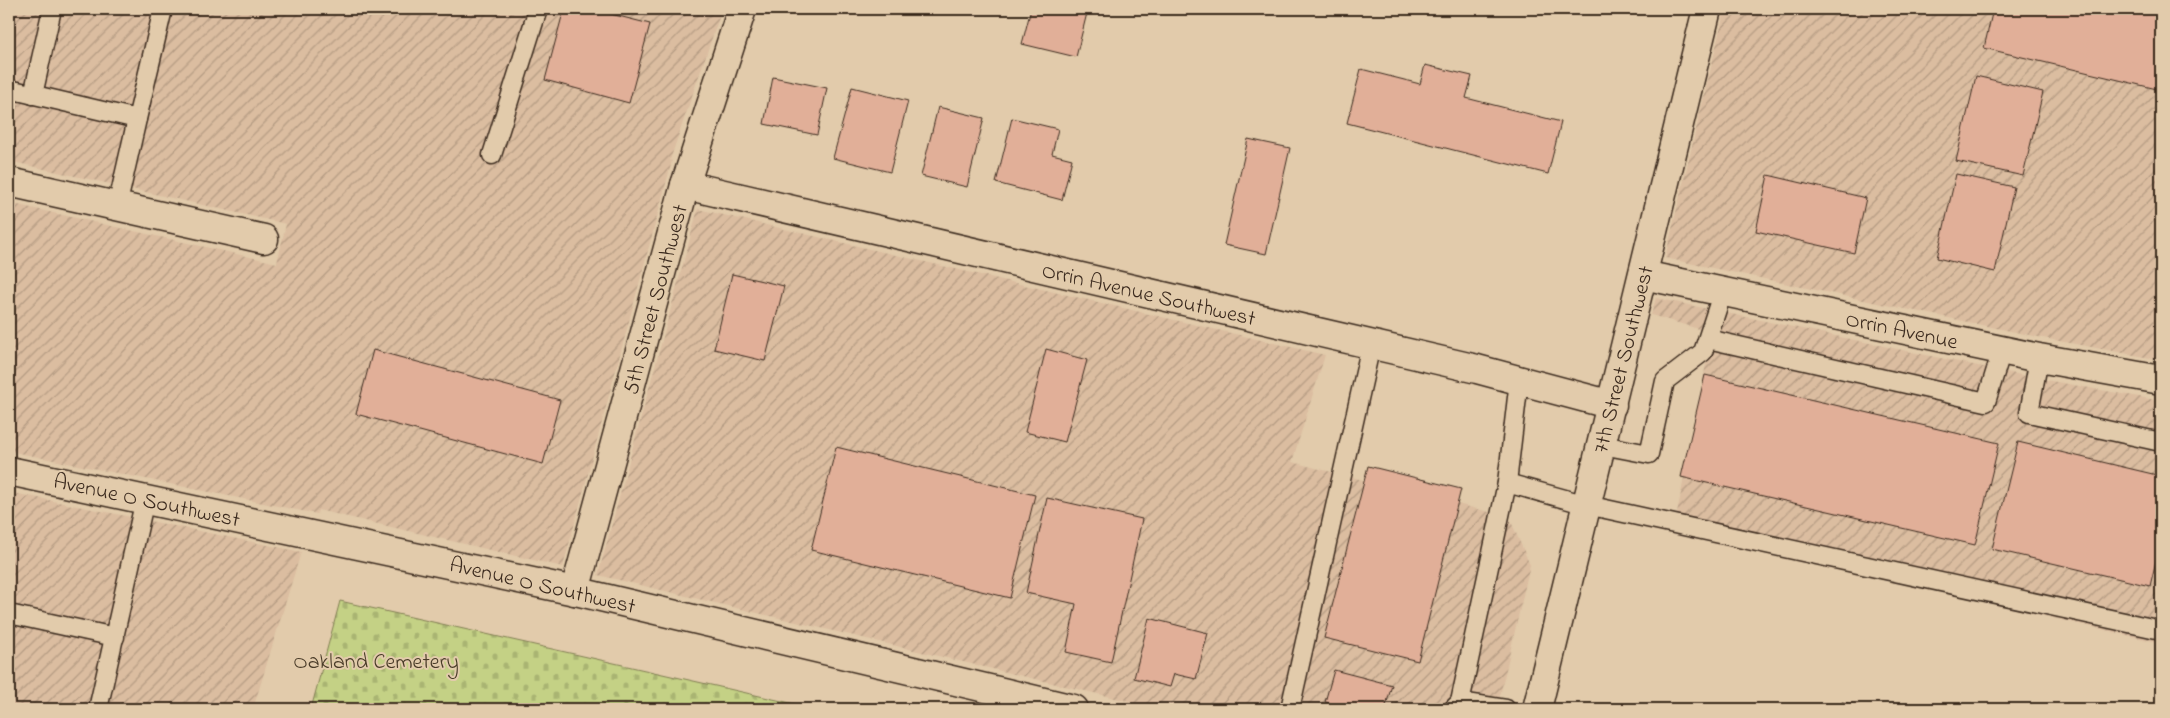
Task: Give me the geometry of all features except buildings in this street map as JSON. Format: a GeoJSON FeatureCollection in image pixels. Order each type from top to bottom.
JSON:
{"type":"FeatureCollection","features":[{"type":"Feature","properties":{"kind":"street","name":"5th Street Southwest"},"geometry":{"type":"LineString","coordinates":[[575,591],[685,185],[742,9]]}},
{"type":"Feature","properties":{"kind":"street","name":"7th Street Southwest"},"geometry":{"type":"LineString","coordinates":[[1537,709],[1612,405],[1706,9]]}},
{"type":"Feature","properties":{"kind":"street"},"geometry":{"type":"LineString","coordinates":[[9,182],[264,239]]}},
{"type":"Feature","properties":{"kind":"street","name":"Orrin Avenue Southwest"},"geometry":{"type":"LineString","coordinates":[[685,185],[1519,380],[1612,405]]}},
{"type":"Feature","properties":{"kind":"street","name":"Orrin Avenue"},"geometry":{"type":"LineString","coordinates":[[1643,275],[2039,358],[2161,380]]}},
{"type":"Feature","properties":{"kind":"street","name":"Avenue O Southwest"},"geometry":{"type":"LineString","coordinates":[[9,471],[575,591],[1074,709]]}},
{"type":"Feature","properties":{"kind":"lane"},"geometry":{"type":"LineString","coordinates":[[33,95],[52,9]]}},
{"type":"Feature","properties":{"kind":"lane"},"geometry":{"type":"LineString","coordinates":[[117,207],[163,9]]}},
{"type":"Feature","properties":{"kind":"lane"},"geometry":{"type":"LineString","coordinates":[[492,155],[538,9]]}},
{"type":"Feature","properties":{"kind":"lane"},"geometry":{"type":"LineString","coordinates":[[9,89],[137,118]]}},
{"type":"Feature","properties":{"kind":"lane"},"geometry":{"type":"LineString","coordinates":[[1602,445],[1649,454],[1665,381],[1703,352],[1723,291]]}},
{"type":"Feature","properties":{"kind":"lane"},"geometry":{"type":"LineString","coordinates":[[1708,339],[1986,402],[2002,350]]}},
{"type":"Feature","properties":{"kind":"lane"},"geometry":{"type":"LineString","coordinates":[[1290,709],[1371,345]]}},
{"type":"Feature","properties":{"kind":"lane"},"geometry":{"type":"LineString","coordinates":[[2039,358],[2029,413],[2161,442]]}},
{"type":"Feature","properties":{"kind":"lane"},"geometry":{"type":"LineString","coordinates":[[1506,709],[1457,706],[1507,483],[1519,380]]}},
{"type":"Feature","properties":{"kind":"lane"},"geometry":{"type":"LineString","coordinates":[[1507,483],[1587,505],[2161,630]]}},
{"type":"Feature","properties":{"kind":"lane"},"geometry":{"type":"LineString","coordinates":[[98,709],[145,499]]}},
{"type":"Feature","properties":{"kind":"lane"},"geometry":{"type":"LineString","coordinates":[[9,614],[115,637]]}},
{"type":"Feature","properties":{"kind":"shaded area"},"geometry":{"type":"Polygon","coordinates":[[[9,9],[722,9],[670,160],[672,161],[563,567],[318,510],[317,514],[9,451],[9,203],[277,263],[286,224],[9,161],[9,9]]]}},
{"type":"Feature","properties":{"kind":"shaded area"},"geometry":{"type":"Polygon","coordinates":[[[1725,9],[2161,9],[2161,360],[2043,338],[1665,258],[1725,9]]]}},
{"type":"Feature","properties":{"kind":"shaded area"},"geometry":{"type":"Polygon","coordinates":[[[698,209],[1325,355],[1292,462],[1509,517],[1530,565],[1497,709],[1161,709],[598,575],[698,209]]]}},
{"type":"Feature","properties":{"kind":"shaded area"},"geometry":{"type":"Polygon","coordinates":[[[1656,298],[2035,378],[2161,401],[2161,643],[1674,529],[1712,333],[1651,315],[1656,298]]]}},
{"type":"Feature","properties":{"kind":"shaded area"},"geometry":{"type":"Polygon","coordinates":[[[9,492],[301,552],[253,709],[9,709],[9,492]]]}},
{"type":"Feature","properties":{"kind":"green space","name":"Oakland Cemetery"},"geometry":{"type":"Polygon","coordinates":[[[340,601],[817,709],[311,709],[340,601]]]}}]}
